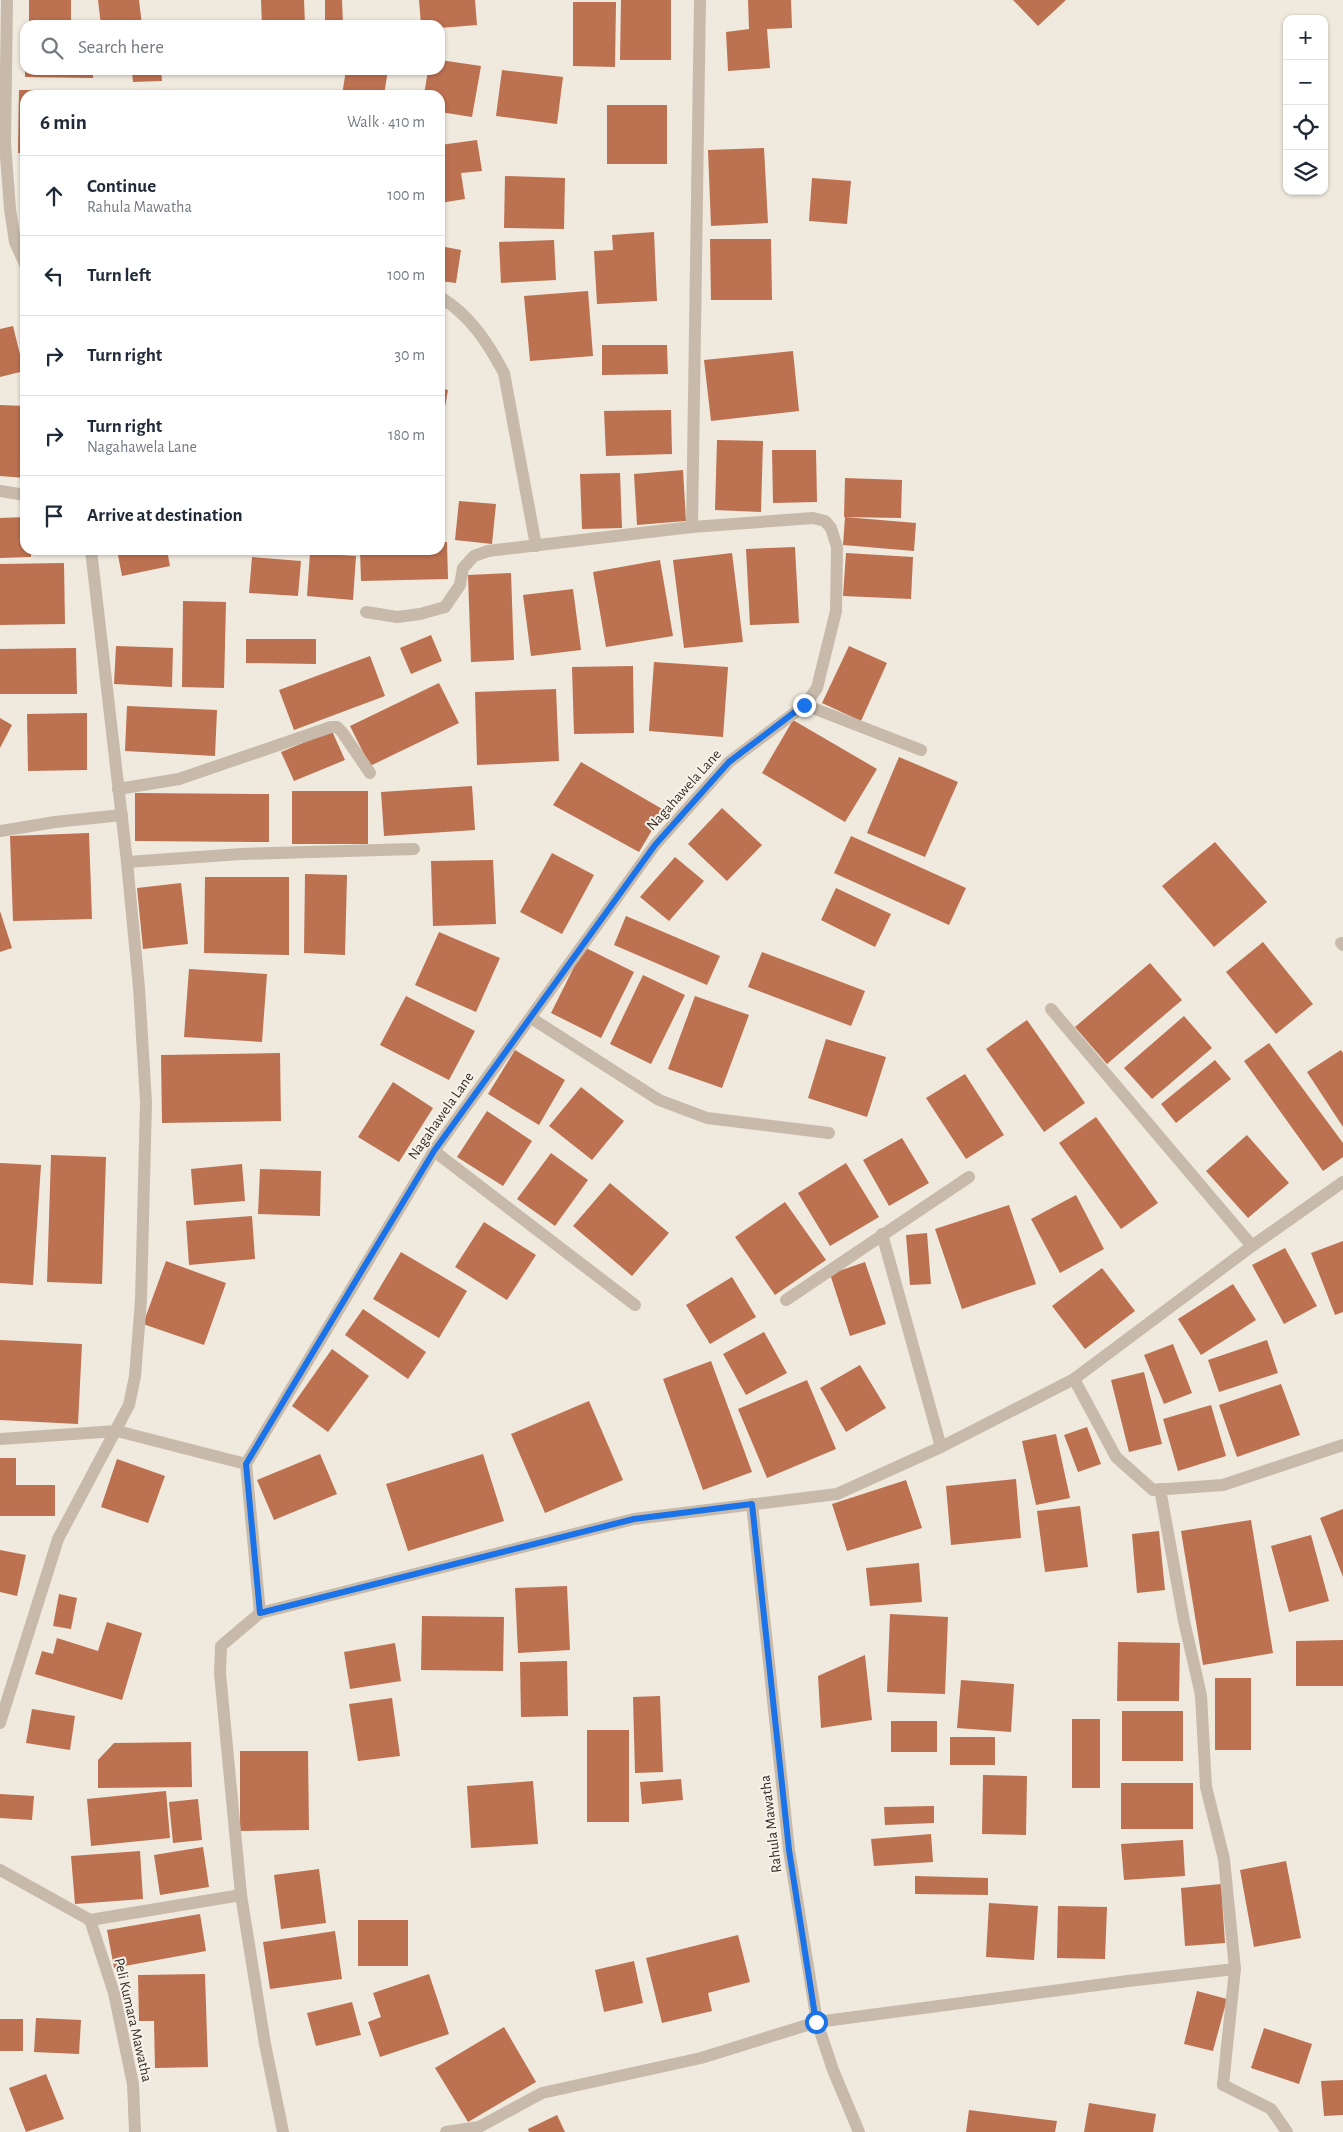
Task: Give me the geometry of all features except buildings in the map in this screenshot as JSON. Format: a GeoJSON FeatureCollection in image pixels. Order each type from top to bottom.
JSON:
{"type":"FeatureCollection","features":[{"type":"Feature","properties":{"kind":"street"},"geometry":{"type":"LineString","coordinates":[[7,0],[5,142],[10,209],[15,242],[20,253]]}},
{"type":"Feature","properties":{"kind":"street"},"geometry":{"type":"LineString","coordinates":[[692,526],[700,0]]}},
{"type":"Feature","properties":{"kind":"street"},"geometry":{"type":"LineString","coordinates":[[445,300],[456,307],[474,326],[492,351],[504,373],[536,546]]}},
{"type":"Feature","properties":{"kind":"street"},"geometry":{"type":"LineString","coordinates":[[0,491],[20,494]]}},
{"type":"Feature","properties":{"kind":"street","name":"Nagahawela Lane"},"geometry":{"type":"LineString","coordinates":[[246,1464],[434,1151],[655,845],[729,762],[804,705],[816,688],[836,611],[836,546],[831,528],[824,521],[813,518],[692,526],[536,546],[488,550],[474,556],[463,568],[460,586],[445,607],[420,614],[397,617],[366,612]]}},
{"type":"Feature","properties":{"kind":"street"},"geometry":{"type":"LineString","coordinates":[[0,1724],[58,1539],[129,1406],[136,1376],[141,1300],[146,1102],[140,988],[128,862],[92,555]]}},
{"type":"Feature","properties":{"kind":"street"},"geometry":{"type":"LineString","coordinates":[[804,705],[921,750]]}},
{"type":"Feature","properties":{"kind":"street"},"geometry":{"type":"LineString","coordinates":[[118,789],[179,780],[331,727],[337,727],[342,732],[370,773]]}},
{"type":"Feature","properties":{"kind":"street"},"geometry":{"type":"LineString","coordinates":[[0,831],[55,822],[122,816]]}},
{"type":"Feature","properties":{"kind":"street"},"geometry":{"type":"LineString","coordinates":[[128,862],[241,854],[414,849]]}},
{"type":"Feature","properties":{"kind":"street"},"geometry":{"type":"LineString","coordinates":[[1051,1009],[1252,1246]]}},
{"type":"Feature","properties":{"kind":"street"},"geometry":{"type":"LineString","coordinates":[[531,1018],[659,1100],[707,1118],[828,1133]]}},
{"type":"Feature","properties":{"kind":"street"},"geometry":{"type":"LineString","coordinates":[[434,1151],[635,1305]]}},
{"type":"Feature","properties":{"kind":"street"},"geometry":{"type":"LineString","coordinates":[[786,1300],[969,1177]]}},
{"type":"Feature","properties":{"kind":"street"},"geometry":{"type":"LineString","coordinates":[[283,2132],[265,2044],[241,1895],[220,1673],[221,1646],[260,1613],[634,1519],[837,1494],[941,1447],[1074,1379],[1252,1246],[1343,1182]]}},
{"type":"Feature","properties":{"kind":"street"},"geometry":{"type":"LineString","coordinates":[[882,1234],[941,1447]]}},
{"type":"Feature","properties":{"kind":"street"},"geometry":{"type":"LineString","coordinates":[[1074,1379],[1116,1457],[1153,1490],[1223,1485],[1343,1445]]}},
{"type":"Feature","properties":{"kind":"street"},"geometry":{"type":"LineString","coordinates":[[0,1439],[117,1431],[246,1464],[260,1613]]}},
{"type":"Feature","properties":{"kind":"street"},"geometry":{"type":"LineString","coordinates":[[1160,1489],[1184,1621],[1201,1695],[1206,1787],[1224,1859],[1234,1969],[1222,2085],[1271,2109],[1287,2132]]}},
{"type":"Feature","properties":{"kind":"street","name":"Rahula Mawatha"},"geometry":{"type":"LineString","coordinates":[[752,1504],[789,1850],[816,2022],[832,2070],[859,2132]]}},
{"type":"Feature","properties":{"kind":"street"},"geometry":{"type":"LineString","coordinates":[[0,1870],[90,1920],[241,1895]]}},
{"type":"Feature","properties":{"kind":"street","name":"Peli Kumara Mawatha"},"geometry":{"type":"LineString","coordinates":[[90,1920],[114,1993],[131,2075],[135,2132]]}},
{"type":"Feature","properties":{"kind":"street"},"geometry":{"type":"LineString","coordinates":[[446,2132],[479,2126],[542,2093],[701,2058],[816,2022],[1234,1969]]}},
{"type":"Feature","properties":{"kind":"route"},"geometry":{"type":"LineString","coordinates":[[804,705],[729,762],[655,845],[434,1151],[246,1464],[260,1613],[634,1519],[752,1504],[789,1850],[816,2022]]}}]}
